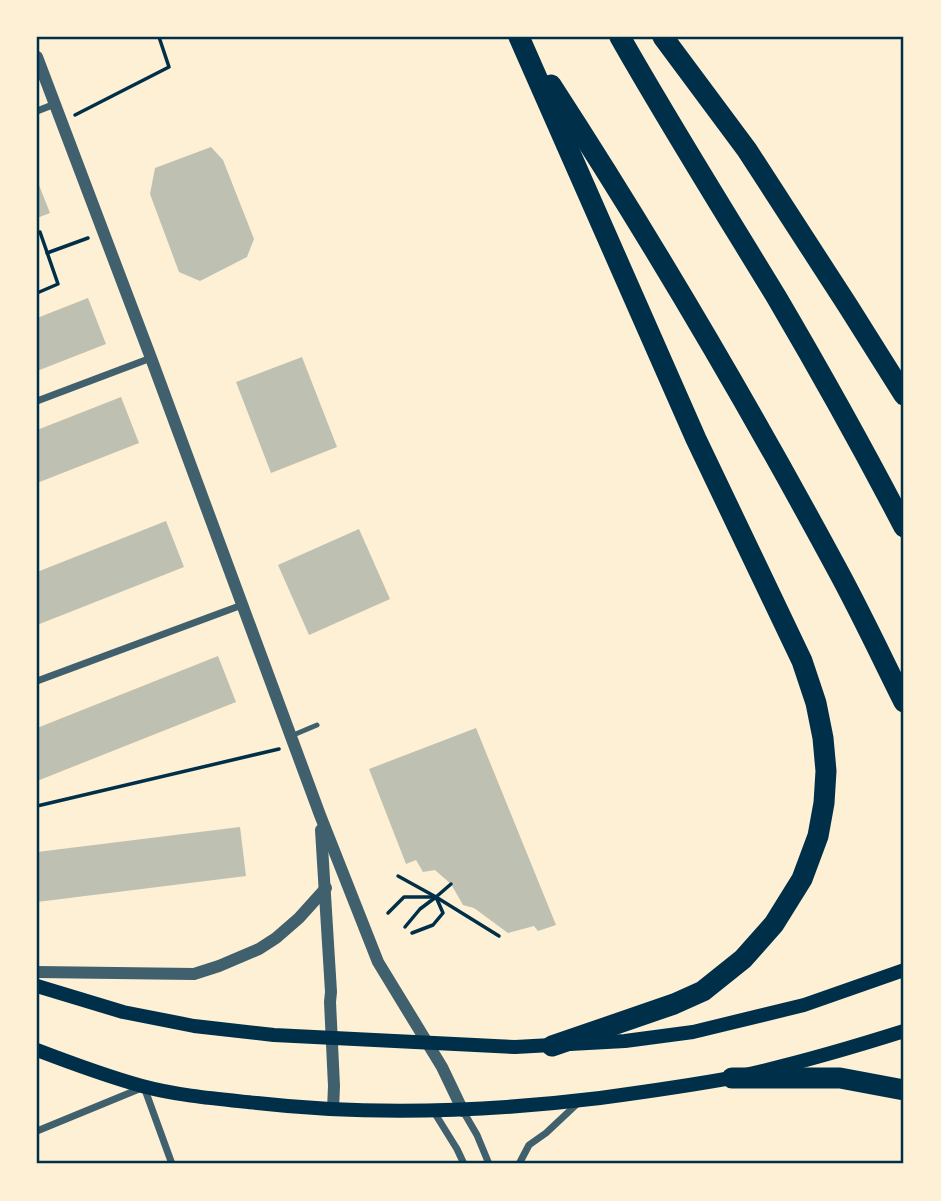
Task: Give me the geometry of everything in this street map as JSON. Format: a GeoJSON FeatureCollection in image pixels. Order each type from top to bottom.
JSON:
{"type":"FeatureCollection","features":[{"type":"Feature","properties":{"kind":"highway"},"geometry":{"type":"LineString","coordinates":[[519,37],[605,168],[719,359],[838,570],[904,702]]}},
{"type":"Feature","properties":{"kind":"highway"},"geometry":{"type":"LineString","coordinates":[[519,37],[696,439],[802,661],[816,703],[826,771],[818,836],[802,879],[774,924],[743,959],[703,990],[674,1004],[552,1046]]}},
{"type":"Feature","properties":{"kind":"highway"},"geometry":{"type":"LineString","coordinates":[[620,37],[778,300],[869,459],[904,527]]}},
{"type":"Feature","properties":{"kind":"highway"},"geometry":{"type":"LineString","coordinates":[[663,37],[747,150],[904,395]]}},
{"type":"Feature","properties":{"kind":"highway"},"geometry":{"type":"LineString","coordinates":[[732,1078],[840,1078],[904,1090]]}},
{"type":"Feature","properties":{"kind":"main road"},"geometry":{"type":"LineString","coordinates":[[37,986],[123,1012],[194,1026],[274,1035],[491,1047],[552,1046],[625,1041],[693,1032],[804,1005],[904,970]]}},
{"type":"Feature","properties":{"kind":"main road"},"geometry":{"type":"LineString","coordinates":[[37,1050],[144,1087],[207,1097],[334,1110],[463,1111],[582,1100],[732,1078],[904,1031]]}},
{"type":"Feature","properties":{"kind":"street"},"geometry":{"type":"LineString","coordinates":[[37,57],[320,815],[379,962],[442,1067],[489,1164]]}},
{"type":"Feature","properties":{"kind":"street"},"geometry":{"type":"LineString","coordinates":[[37,111],[55,104]]}},
{"type":"Feature","properties":{"kind":"street"},"geometry":{"type":"LineString","coordinates":[[37,401],[151,358]]}},
{"type":"Feature","properties":{"kind":"street"},"geometry":{"type":"LineString","coordinates":[[37,681],[242,605]]}},
{"type":"Feature","properties":{"kind":"street"},"geometry":{"type":"LineString","coordinates":[[320,815],[326,888],[334,1110]]}},
{"type":"Feature","properties":{"kind":"street"},"geometry":{"type":"LineString","coordinates":[[37,972],[194,974],[259,949],[299,918],[326,888]]}},
{"type":"Feature","properties":{"kind":"street"},"geometry":{"type":"LineString","coordinates":[[37,1131],[144,1087],[172,1164]]}},
{"type":"Feature","properties":{"kind":"street"},"geometry":{"type":"LineString","coordinates":[[519,1164],[529,1145],[582,1100]]}},
{"type":"Feature","properties":{"kind":"street"},"geometry":{"type":"LineString","coordinates":[[434,1111],[464,1164]]}},
{"type":"Feature","properties":{"kind":"lane"},"geometry":{"type":"LineString","coordinates":[[293,741],[317,725]]}},
{"type":"Feature","properties":{"kind":"path"},"geometry":{"type":"LineString","coordinates":[[62,122],[169,67],[159,37]]}},
{"type":"Feature","properties":{"kind":"path"},"geometry":{"type":"LineString","coordinates":[[37,233],[40,232],[58,284],[37,293]]}},
{"type":"Feature","properties":{"kind":"path"},"geometry":{"type":"LineString","coordinates":[[47,253],[103,232]]}},
{"type":"Feature","properties":{"kind":"path"},"geometry":{"type":"LineString","coordinates":[[37,806],[293,741]]}},
{"type":"Feature","properties":{"kind":"path"},"geometry":{"type":"LineString","coordinates":[[398,876],[499,936]]}},
{"type":"Feature","properties":{"kind":"path"},"geometry":{"type":"LineString","coordinates":[[405,927],[420,909],[451,884]]}},
{"type":"Feature","properties":{"kind":"path"},"geometry":{"type":"LineString","coordinates":[[388,913],[404,897],[436,897]]}},
{"type":"Feature","properties":{"kind":"path"},"geometry":{"type":"LineString","coordinates":[[412,933],[433,925],[443,914],[436,897]]}},
{"type":"Feature","properties":{"kind":"building"},"geometry":{"type":"Polygon","coordinates":[[[211,147],[223,160],[254,239],[247,257],[200,281],[179,272],[150,194],[155,168],[211,147]]]}},
{"type":"Feature","properties":{"kind":"building"},"geometry":{"type":"Polygon","coordinates":[[[37,180],[50,213],[37,218],[37,180]]]}},
{"type":"Feature","properties":{"kind":"building"},"geometry":{"type":"Polygon","coordinates":[[[88,298],[106,344],[37,371],[37,318],[88,298]]]}},
{"type":"Feature","properties":{"kind":"building"},"geometry":{"type":"Polygon","coordinates":[[[302,357],[337,447],[271,473],[236,382],[302,357]]]}},
{"type":"Feature","properties":{"kind":"building"},"geometry":{"type":"Polygon","coordinates":[[[121,397],[139,443],[37,483],[37,430],[121,397]]]}},
{"type":"Feature","properties":{"kind":"building"},"geometry":{"type":"Polygon","coordinates":[[[166,521],[184,567],[37,625],[37,572],[166,521]]]}},
{"type":"Feature","properties":{"kind":"building"},"geometry":{"type":"Polygon","coordinates":[[[359,529],[390,599],[309,635],[278,565],[359,529]]]}},
{"type":"Feature","properties":{"kind":"building"},"geometry":{"type":"Polygon","coordinates":[[[218,656],[236,702],[37,781],[37,728],[218,656]]]}},
{"type":"Feature","properties":{"kind":"building"},"geometry":{"type":"Polygon","coordinates":[[[476,728],[556,925],[538,931],[534,926],[508,933],[474,908],[463,905],[451,884],[435,870],[423,872],[416,860],[406,864],[369,769],[476,728]]]}},
{"type":"Feature","properties":{"kind":"building"},"geometry":{"type":"Polygon","coordinates":[[[240,827],[246,876],[37,902],[37,852],[240,827]]]}}]}
